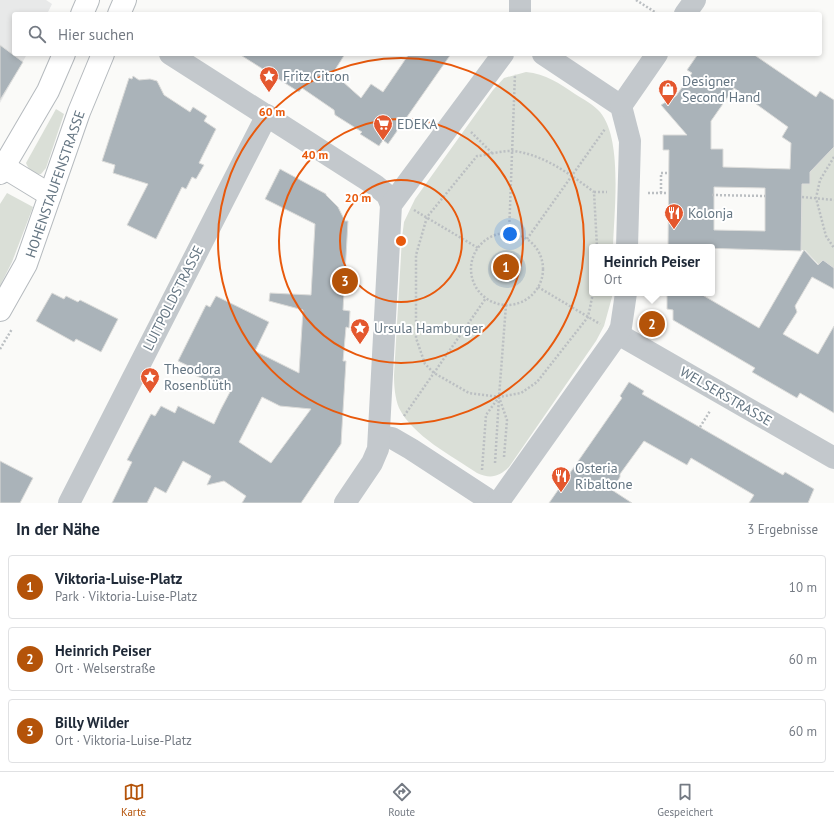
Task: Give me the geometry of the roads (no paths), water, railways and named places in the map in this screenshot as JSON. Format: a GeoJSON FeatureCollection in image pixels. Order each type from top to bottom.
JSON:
{"type":"FeatureCollection","features":[{"type":"Feature","properties":{"kind":"main road"},"geometry":{"type":"LineString","coordinates":[[120,12],[125,0]]}},
{"type":"Feature","properties":{"kind":"main road"},"geometry":{"type":"LineString","coordinates":[[50,195],[2,170],[48,91],[63,56]]}},
{"type":"Feature","properties":{"kind":"main road","name":"HOHENSTAUFENSTRASSE"},"geometry":{"type":"LineString","coordinates":[[0,310],[26,264],[79,112],[102,56]]}},
{"type":"Feature","properties":{"kind":"street"},"geometry":{"type":"LineString","coordinates":[[520,0],[520,12]]}},
{"type":"Feature","properties":{"kind":"street"},"geometry":{"type":"LineString","coordinates":[[686,12],[695,0]]}},
{"type":"Feature","properties":{"kind":"street"},"geometry":{"type":"LineString","coordinates":[[173,56],[375,185],[401,207]]}},
{"type":"Feature","properties":{"kind":"street"},"geometry":{"type":"LineString","coordinates":[[345,503],[374,460],[378,450],[401,207],[405,184],[501,56]]}},
{"type":"Feature","properties":{"kind":"street"},"geometry":{"type":"LineString","coordinates":[[546,56],[621,106],[630,141],[627,244]]}},
{"type":"Feature","properties":{"kind":"street"},"geometry":{"type":"LineString","coordinates":[[621,106],[656,56]]}},
{"type":"Feature","properties":{"kind":"street","name":"LUITPOLDSTRASSE"},"geometry":{"type":"LineString","coordinates":[[69,503],[267,115]]}},
{"type":"Feature","properties":{"kind":"street"},"geometry":{"type":"LineString","coordinates":[[380,436],[392,438],[486,497],[618,334],[626,302],[626,296]]}},
{"type":"Feature","properties":{"kind":"street","name":"WELSERSTRASSE"},"geometry":{"type":"LineString","coordinates":[[618,334],[834,458]]}},
{"type":"Feature","properties":{"kind":"place","name":"Fritz Citron"},"geometry":{"type":"Point","coordinates":[269,93]}},
{"type":"Feature","properties":{"kind":"place","name":"Designer Second Hand"},"geometry":{"type":"Point","coordinates":[668,106]}},
{"type":"Feature","properties":{"kind":"place","name":"EDEKA"},"geometry":{"type":"Point","coordinates":[383,141]}},
{"type":"Feature","properties":{"kind":"place","name":"Kolonja"},"geometry":{"type":"Point","coordinates":[674,230]}},
{"type":"Feature","properties":{"kind":"place","name":"Viktoria-Luise-Platz"},"geometry":{"type":"Point","coordinates":[506,267]}},
{"type":"Feature","properties":{"kind":"place","name":"Billy Wilder"},"geometry":{"type":"Point","coordinates":[345,281]}},
{"type":"Feature","properties":{"kind":"place","name":"Heinrich Peiser"},"geometry":{"type":"Point","coordinates":[652,324]}},
{"type":"Feature","properties":{"kind":"place","name":"Ursula Hamburger"},"geometry":{"type":"Point","coordinates":[360,345]}},
{"type":"Feature","properties":{"kind":"place","name":"Theodora Rosenblüth"},"geometry":{"type":"Point","coordinates":[150,394]}},
{"type":"Feature","properties":{"kind":"place","name":"Osteria Ribaltone"},"geometry":{"type":"Point","coordinates":[561,493]}}]}
